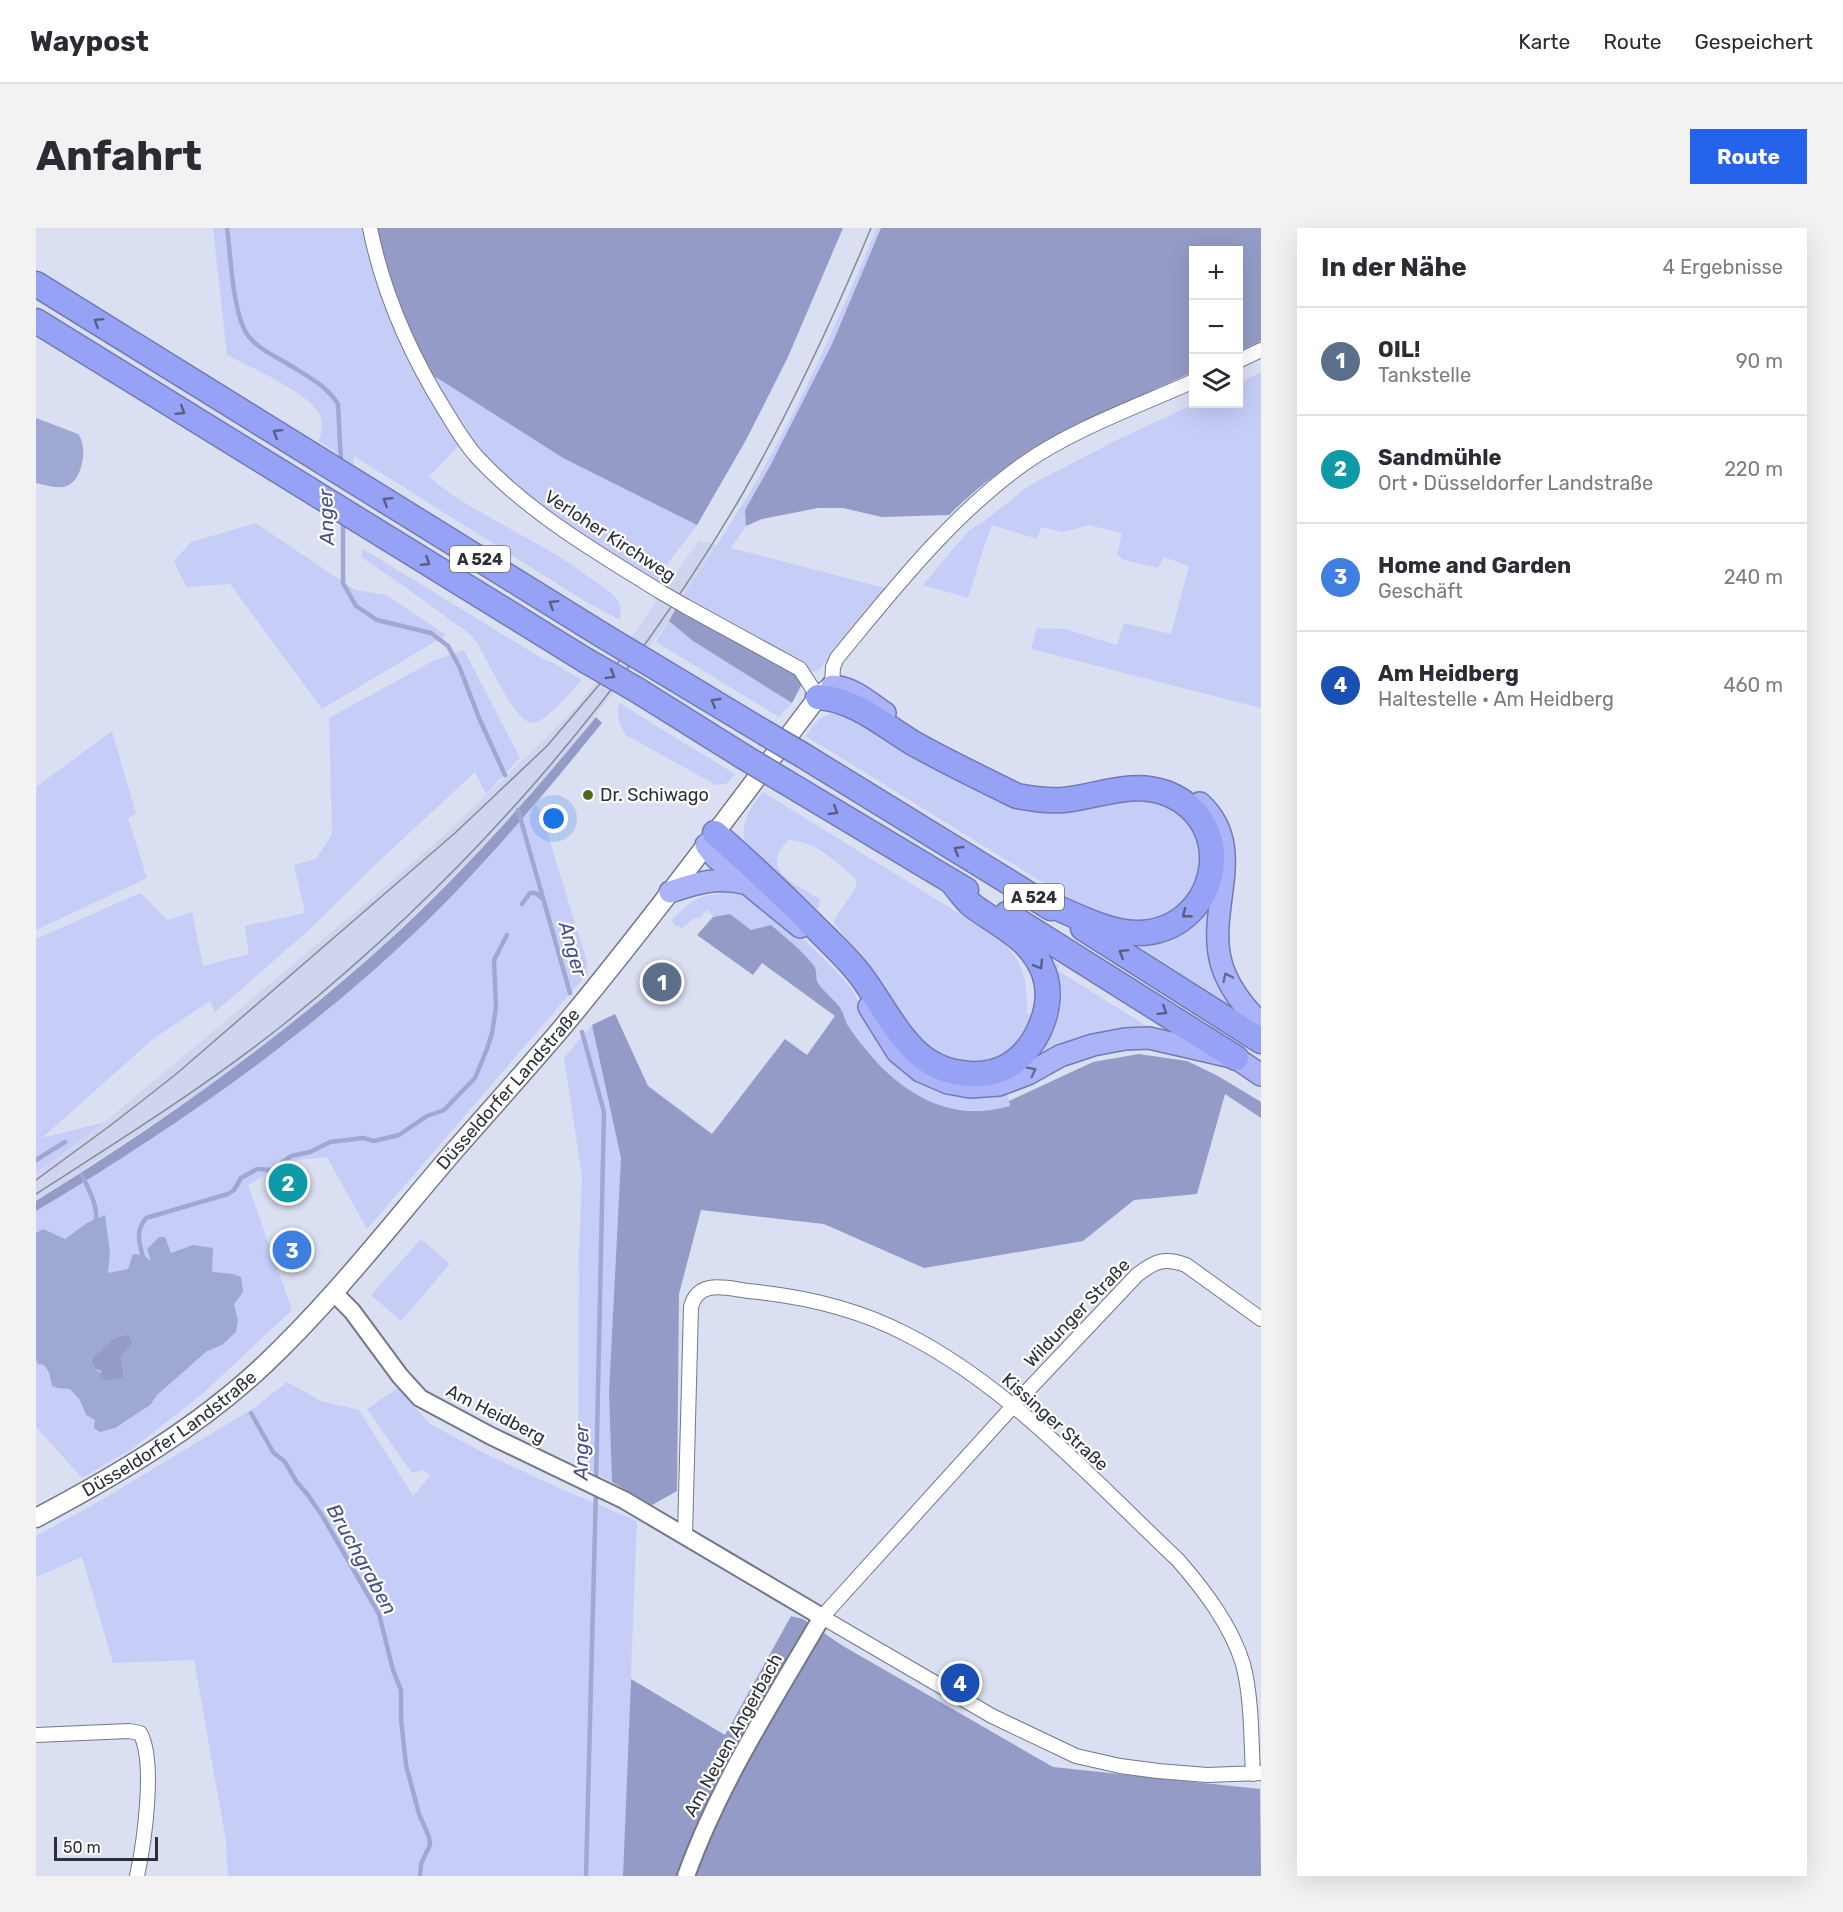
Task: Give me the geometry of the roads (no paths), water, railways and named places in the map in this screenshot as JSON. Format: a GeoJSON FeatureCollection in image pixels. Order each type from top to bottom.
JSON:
{"type":"FeatureCollection","features":[{"type":"Feature","properties":{"kind":"highway","name":"A 524"},"geometry":{"type":"LineString","coordinates":[[36,284],[603,635],[1037,899],[1261,1041]]}},
{"type":"Feature","properties":{"kind":"highway","name":"A 524"},"geometry":{"type":"LineString","coordinates":[[36,321],[744,757],[1024,923],[1236,1058]]}},
{"type":"Feature","properties":{"kind":"highway"},"geometry":{"type":"LineString","coordinates":[[825,692],[842,687],[850,690],[920,734],[996,775],[1020,785],[1036,789],[1058,789],[1118,779],[1145,778],[1166,782],[1189,793],[1204,807],[1217,825],[1225,846],[1217,935],[1224,972],[1247,1009],[1261,1024]]}},
{"type":"Feature","properties":{"kind":"highway"},"geometry":{"type":"LineString","coordinates":[[825,692],[832,698],[853,705],[914,743],[1017,796],[1060,800],[1122,788],[1164,792],[1183,802],[1196,815],[1212,845],[1211,874],[1206,892],[1184,917],[1154,931],[1135,933],[1108,928],[1037,899]]}},
{"type":"Feature","properties":{"kind":"highway"},"geometry":{"type":"LineString","coordinates":[[710,839],[796,908],[858,971],[906,1040],[927,1061],[953,1072],[979,1075],[1006,1067],[1030,1046],[1043,1021],[1048,1005],[1048,989],[1044,972],[1031,950],[1011,929],[971,905],[952,882]]}},
{"type":"Feature","properties":{"kind":"highway"},"geometry":{"type":"LineString","coordinates":[[710,839],[716,858],[794,920],[848,975],[897,1052],[920,1071],[948,1083],[970,1087],[999,1085],[1028,1074],[1059,1056],[1093,1045],[1125,1039],[1149,1038],[1236,1058],[1261,1075]]}},
{"type":"Feature","properties":{"kind":"highway"},"geometry":{"type":"LineString","coordinates":[[670,892],[723,879],[749,885]]}},
{"type":"Feature","properties":{"kind":"main road","name":"Düsseldorfer Landstraße"},"geometry":{"type":"LineString","coordinates":[[36,1518],[110,1479],[165,1442],[230,1395],[279,1351],[334,1293],[560,1030],[825,692]]}},
{"type":"Feature","properties":{"kind":"street","name":"Verloher Kirchweg"},"geometry":{"type":"LineString","coordinates":[[370,228],[384,282],[414,354],[436,397],[476,456],[514,492],[568,534],[659,591],[800,669],[825,692]]}},
{"type":"Feature","properties":{"kind":"street"},"geometry":{"type":"LineString","coordinates":[[1243,359],[1261,350]]}},
{"type":"Feature","properties":{"kind":"street","name":"Düsseldorfer Landstraße"},"geometry":{"type":"LineString","coordinates":[[825,692],[837,658],[906,576],[976,501],[1035,457],[1073,436],[1189,383]]}},
{"type":"Feature","properties":{"kind":"street","name":"Wildunger Straße"},"geometry":{"type":"LineString","coordinates":[[822,1617],[1014,1405],[1148,1266],[1160,1261],[1173,1260],[1186,1264],[1261,1319]]}},
{"type":"Feature","properties":{"kind":"street","name":"Kissinger Straße"},"geometry":{"type":"LineString","coordinates":[[685,1536],[693,1298],[699,1291],[713,1287],[786,1294],[864,1316],[904,1333],[943,1354],[1014,1405],[1178,1560],[1219,1614],[1243,1664],[1257,1773]]}},
{"type":"Feature","properties":{"kind":"street","name":"Am Heidberg"},"geometry":{"type":"LineString","coordinates":[[334,1293],[352,1311],[400,1376],[420,1398],[491,1436],[608,1492],[992,1716],[1076,1756],[1120,1766],[1207,1775],[1257,1773]]}},
{"type":"Feature","properties":{"kind":"street","name":"Am Neuen Angerbach"},"geometry":{"type":"LineString","coordinates":[[686,1876],[699,1838],[731,1773],[822,1617]]}},
{"type":"Feature","properties":{"kind":"street"},"geometry":{"type":"LineString","coordinates":[[36,1735],[129,1731],[140,1733],[145,1742],[147,1792],[144,1844],[137,1876]]}},
{"type":"Feature","properties":{"kind":"waterway","name":"Anger"},"geometry":{"type":"LineString","coordinates":[[227,228],[234,293],[244,329],[257,345],[316,381],[333,397],[338,404],[341,463]]}},
{"type":"Feature","properties":{"kind":"waterway","name":"Anger"},"geometry":{"type":"LineString","coordinates":[[343,520],[343,583],[356,606],[377,620],[431,633],[448,646],[459,666],[505,775]]}},
{"type":"Feature","properties":{"kind":"waterway","name":"Anger"},"geometry":{"type":"LineString","coordinates":[[518,810],[570,993]]}},
{"type":"Feature","properties":{"kind":"waterway"},"geometry":{"type":"LineString","coordinates":[[522,904],[530,893],[536,893],[543,899]]}},
{"type":"Feature","properties":{"kind":"waterway"},"geometry":{"type":"LineString","coordinates":[[144,1260],[139,1233],[146,1218],[228,1194],[234,1190],[241,1178],[257,1169],[272,1170],[291,1156],[310,1152],[330,1142],[363,1138],[374,1141],[399,1135],[427,1116],[444,1110],[475,1078],[487,1049],[496,1007],[494,960],[507,935]]}},
{"type":"Feature","properties":{"kind":"waterway","name":"Anger"},"geometry":{"type":"LineString","coordinates":[[582,1032],[604,1112],[596,1482]]}},
{"type":"Feature","properties":{"kind":"waterway"},"geometry":{"type":"LineString","coordinates":[[36,1160],[65,1142]]}},
{"type":"Feature","properties":{"kind":"waterway"},"geometry":{"type":"LineString","coordinates":[[82,1175],[95,1205],[95,1223]]}},
{"type":"Feature","properties":{"kind":"waterway","name":"Bruchgraben"},"geometry":{"type":"LineString","coordinates":[[251,1413],[273,1452],[285,1462],[323,1517],[379,1614],[393,1670],[401,1690],[401,1719],[406,1765],[419,1814],[429,1837],[430,1845],[421,1864],[420,1876]]}},
{"type":"Feature","properties":{"kind":"waterway","name":"Anger"},"geometry":{"type":"LineString","coordinates":[[586,1876],[596,1490]]}},
{"type":"Feature","properties":{"kind":"tram line"},"geometry":{"type":"LineString","coordinates":[[36,1194],[193,1091],[284,1024],[416,908],[479,845],[538,780],[647,641],[697,568],[743,493],[811,362],[871,228]]}},
{"type":"Feature","properties":{"kind":"tram line"},"geometry":{"type":"LineString","coordinates":[[36,1180],[175,1075],[455,833],[547,746],[633,645]]}},
{"type":"Feature","properties":{"kind":"place","name":"Dr. Schiwago"},"geometry":{"type":"Point","coordinates":[588,795]}},
{"type":"Feature","properties":{"kind":"place","name":"OIL!"},"geometry":{"type":"Point","coordinates":[662,982]}},
{"type":"Feature","properties":{"kind":"place","name":"Sandmühle"},"geometry":{"type":"Point","coordinates":[288,1183]}},
{"type":"Feature","properties":{"kind":"place","name":"Home and Garden"},"geometry":{"type":"Point","coordinates":[292,1250]}},
{"type":"Feature","properties":{"kind":"place","name":"Am Heidberg"},"geometry":{"type":"Point","coordinates":[960,1683]}}]}
